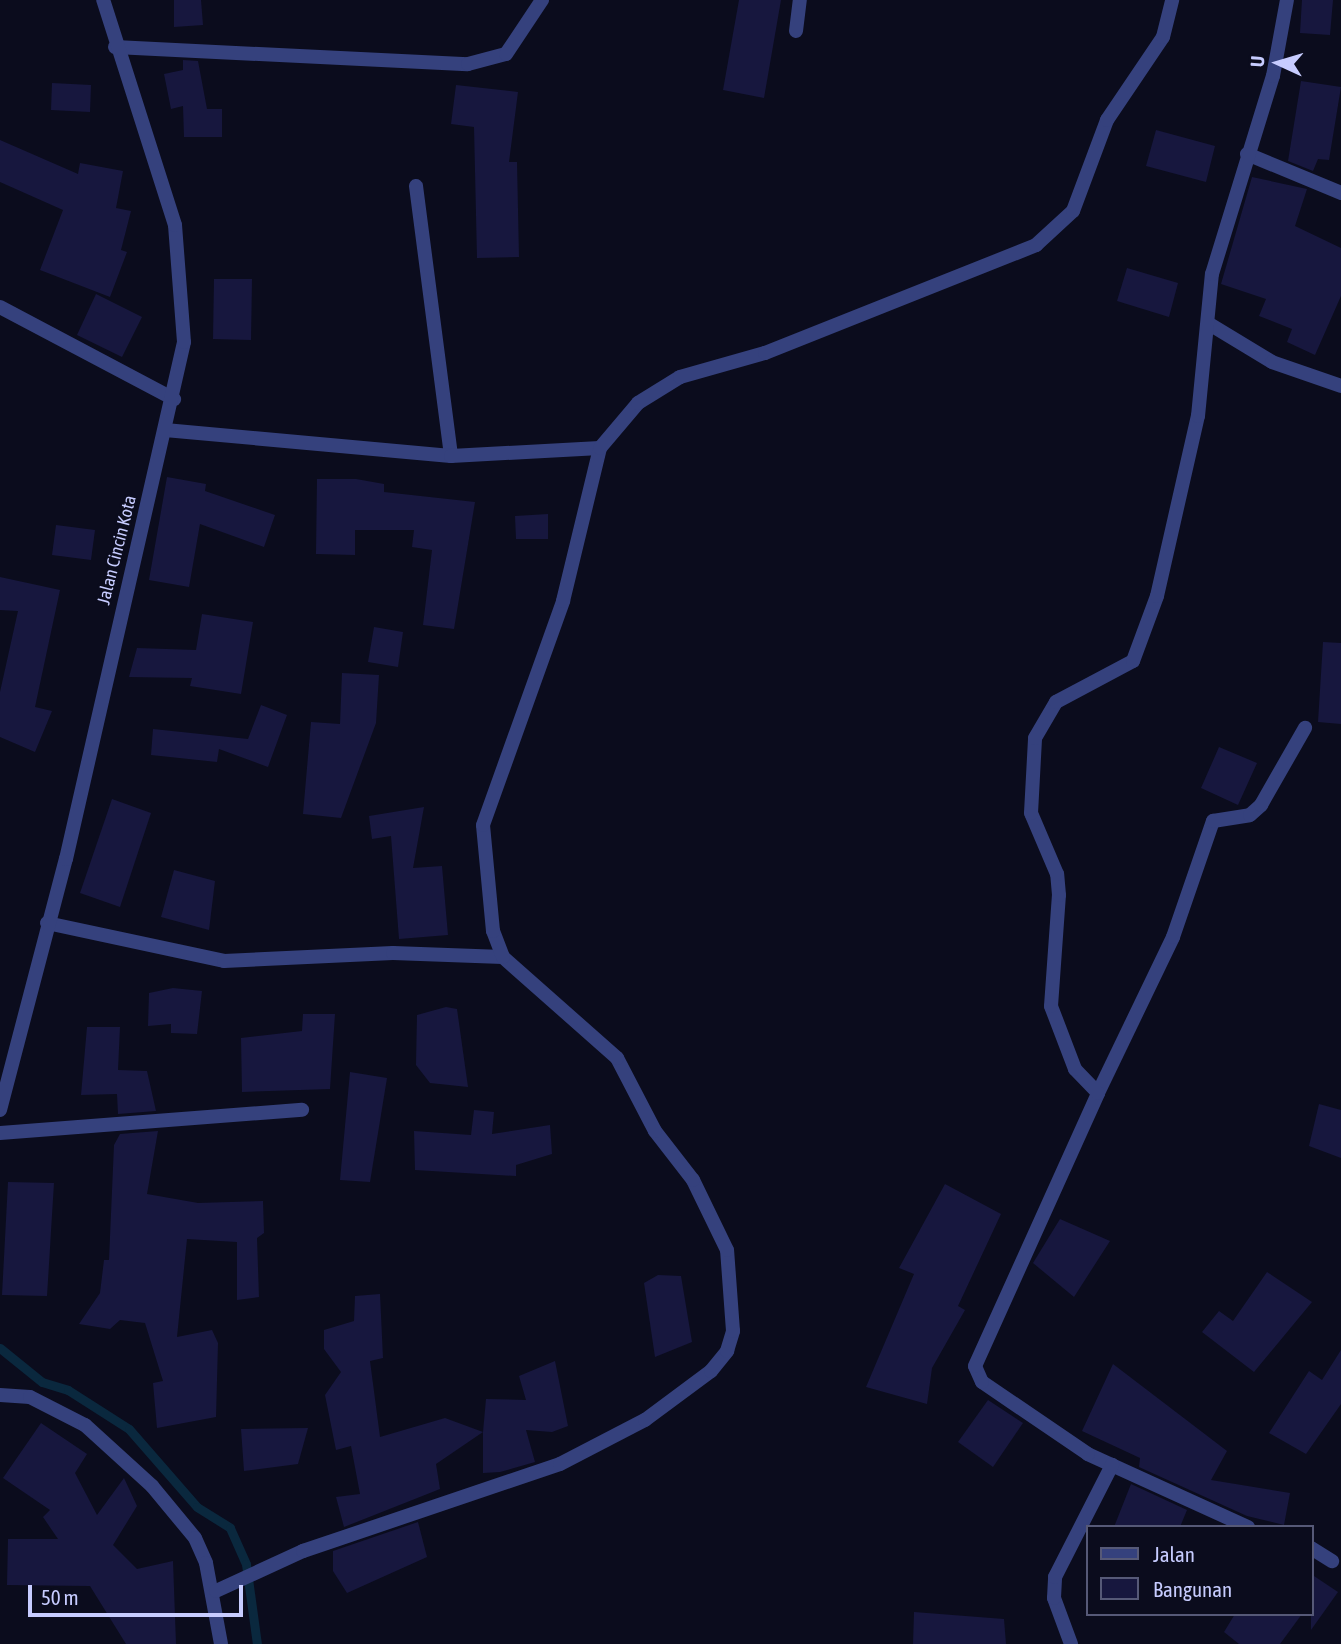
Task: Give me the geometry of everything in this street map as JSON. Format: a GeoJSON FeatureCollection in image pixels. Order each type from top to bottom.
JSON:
{"type":"FeatureCollection","features":[{"type":"Feature","properties":{"kind":"street","name":"Jalan Cincin Kota"},"geometry":{"type":"LineString","coordinates":[[0,1110],[174,399],[184,342],[175,225],[115,47],[103,0]]}},
{"type":"Feature","properties":{"kind":"street"},"geometry":{"type":"LineString","coordinates":[[115,47],[468,64],[506,54],[542,0]]}},
{"type":"Feature","properties":{"kind":"street"},"geometry":{"type":"LineString","coordinates":[[796,31],[800,0]]}},
{"type":"Feature","properties":{"kind":"street"},"geometry":{"type":"LineString","coordinates":[[216,1591],[233,1582],[260,1574],[303,1551],[560,1464],[645,1420],[711,1371],[727,1351],[733,1331],[727,1250],[693,1180],[655,1130],[617,1058],[503,957],[493,931],[484,825],[563,601],[600,448],[638,403],[680,377],[765,353],[1036,245],[1073,211],[1107,120],[1163,37],[1172,0]]}},
{"type":"Feature","properties":{"kind":"street"},"geometry":{"type":"LineString","coordinates":[[1098,1093],[1074,1069],[1051,1006],[1057,874],[1031,813],[1031,764],[1042,719],[1056,702],[1124,669],[1138,649],[1169,552],[1211,325],[1212,274],[1273,76],[1287,0]]}},
{"type":"Feature","properties":{"kind":"street"},"geometry":{"type":"LineString","coordinates":[[1247,154],[1341,193]]}},
{"type":"Feature","properties":{"kind":"street"},"geometry":{"type":"LineString","coordinates":[[416,187],[451,456]]}},
{"type":"Feature","properties":{"kind":"street"},"geometry":{"type":"LineString","coordinates":[[0,307],[174,399]]}},
{"type":"Feature","properties":{"kind":"street"},"geometry":{"type":"LineString","coordinates":[[1211,325],[1272,362],[1341,386]]}},
{"type":"Feature","properties":{"kind":"street"},"geometry":{"type":"LineString","coordinates":[[165,430],[451,456],[600,448]]}},
{"type":"Feature","properties":{"kind":"street"},"geometry":{"type":"LineString","coordinates":[[1244,1525],[1112,1465],[982,1382],[975,1366],[1098,1093],[1173,937],[1213,821],[1250,815],[1261,805],[1305,728]]}},
{"type":"Feature","properties":{"kind":"street"},"geometry":{"type":"LineString","coordinates":[[47,923],[223,961],[393,953],[503,957]]}},
{"type":"Feature","properties":{"kind":"street"},"geometry":{"type":"LineString","coordinates":[[0,1133],[302,1110]]}},
{"type":"Feature","properties":{"kind":"street"},"geometry":{"type":"LineString","coordinates":[[0,1395],[30,1397],[106,1441],[195,1538],[216,1591],[221,1644]]}},
{"type":"Feature","properties":{"kind":"street"},"geometry":{"type":"LineString","coordinates":[[1071,1644],[1054,1598],[1055,1577],[1112,1465]]}},
{"type":"Feature","properties":{"kind":"street"},"geometry":{"type":"LineString","coordinates":[[1313,1549],[1332,1561]]}},
{"type":"Feature","properties":{"kind":"building"},"geometry":{"type":"Polygon","coordinates":[[[174,0],[201,0],[203,25],[174,27],[174,0]]]}},
{"type":"Feature","properties":{"kind":"building"},"geometry":{"type":"Polygon","coordinates":[[[739,0],[781,0],[764,98],[723,90],[739,0]]]}},
{"type":"Feature","properties":{"kind":"building"},"geometry":{"type":"Polygon","coordinates":[[[1302,0],[1333,0],[1330,35],[1300,33],[1302,0]]]}},
{"type":"Feature","properties":{"kind":"building"},"geometry":{"type":"Polygon","coordinates":[[[183,60],[198,61],[207,109],[222,109],[222,137],[184,137],[183,106],[171,109],[164,74],[183,70],[183,60]]]}},
{"type":"Feature","properties":{"kind":"building"},"geometry":{"type":"Polygon","coordinates":[[[1301,81],[1341,87],[1329,160],[1318,159],[1313,171],[1288,161],[1301,81]]]}},
{"type":"Feature","properties":{"kind":"building"},"geometry":{"type":"Polygon","coordinates":[[[52,83],[91,85],[90,112],[51,110],[52,83]]]}},
{"type":"Feature","properties":{"kind":"building"},"geometry":{"type":"Polygon","coordinates":[[[456,85],[518,92],[509,162],[517,162],[519,257],[477,258],[474,127],[451,124],[456,85]]]}},
{"type":"Feature","properties":{"kind":"building"},"geometry":{"type":"Polygon","coordinates":[[[1156,130],[1215,146],[1206,182],[1146,166],[1156,130]]]}},
{"type":"Feature","properties":{"kind":"building"},"geometry":{"type":"Polygon","coordinates":[[[0,140],[78,174],[80,163],[123,171],[116,208],[131,211],[121,250],[127,252],[110,297],[40,270],[63,210],[0,182],[0,140]]]}},
{"type":"Feature","properties":{"kind":"building"},"geometry":{"type":"Polygon","coordinates":[[[1252,177],[1307,189],[1295,226],[1341,248],[1341,296],[1315,355],[1287,342],[1292,329],[1259,316],[1266,299],[1221,284],[1252,177]]]}},
{"type":"Feature","properties":{"kind":"building"},"geometry":{"type":"Polygon","coordinates":[[[1127,268],[1178,283],[1169,317],[1117,301],[1127,268]]]}},
{"type":"Feature","properties":{"kind":"building"},"geometry":{"type":"Polygon","coordinates":[[[214,279],[252,279],[251,340],[213,339],[214,279]]]}},
{"type":"Feature","properties":{"kind":"building"},"geometry":{"type":"Polygon","coordinates":[[[96,294],[142,317],[122,357],[77,335],[96,294]]]}},
{"type":"Feature","properties":{"kind":"building"},"geometry":{"type":"Polygon","coordinates":[[[167,477],[206,484],[205,491],[275,515],[264,547],[200,524],[189,587],[149,580],[167,477]]]}},
{"type":"Feature","properties":{"kind":"building"},"geometry":{"type":"Polygon","coordinates":[[[317,479],[356,479],[384,484],[384,492],[475,502],[454,629],[423,625],[432,550],[412,547],[414,530],[355,530],[355,555],[316,554],[317,479]]]}},
{"type":"Feature","properties":{"kind":"building"},"geometry":{"type":"Polygon","coordinates":[[[548,514],[548,539],[516,539],[515,516],[548,514]]]}},
{"type":"Feature","properties":{"kind":"building"},"geometry":{"type":"Polygon","coordinates":[[[56,525],[95,530],[91,560],[52,555],[56,525]]]}},
{"type":"Feature","properties":{"kind":"building"},"geometry":{"type":"Polygon","coordinates":[[[0,577],[60,590],[35,707],[52,711],[35,752],[0,737],[0,692],[18,611],[0,610],[0,577]]]}},
{"type":"Feature","properties":{"kind":"building"},"geometry":{"type":"Polygon","coordinates":[[[202,614],[253,622],[241,694],[190,686],[192,678],[129,677],[137,648],[196,650],[202,614]]]}},
{"type":"Feature","properties":{"kind":"building"},"geometry":{"type":"Polygon","coordinates":[[[374,627],[403,632],[398,667],[368,662],[374,627]]]}},
{"type":"Feature","properties":{"kind":"building"},"geometry":{"type":"Polygon","coordinates":[[[1323,642],[1341,643],[1341,724],[1318,722],[1323,642]]]}},
{"type":"Feature","properties":{"kind":"building"},"geometry":{"type":"Polygon","coordinates":[[[342,673],[379,675],[376,723],[341,818],[303,814],[311,722],[340,724],[342,673]]]}},
{"type":"Feature","properties":{"kind":"building"},"geometry":{"type":"Polygon","coordinates":[[[261,705],[287,715],[268,767],[219,749],[217,762],[151,755],[153,729],[248,739],[261,705]]]}},
{"type":"Feature","properties":{"kind":"building"},"geometry":{"type":"Polygon","coordinates":[[[1219,747],[1257,763],[1238,805],[1201,788],[1219,747]]]}},
{"type":"Feature","properties":{"kind":"building"},"geometry":{"type":"Polygon","coordinates":[[[112,799],[151,813],[120,907],[80,893],[112,799]]]}},
{"type":"Feature","properties":{"kind":"building"},"geometry":{"type":"Polygon","coordinates":[[[424,807],[413,868],[442,866],[448,935],[399,939],[391,836],[372,839],[369,816],[424,807]]]}},
{"type":"Feature","properties":{"kind":"building"},"geometry":{"type":"Polygon","coordinates":[[[174,870],[215,881],[209,930],[161,917],[174,870]]]}},
{"type":"Feature","properties":{"kind":"building"},"geometry":{"type":"Polygon","coordinates":[[[173,988],[202,991],[197,1034],[171,1033],[171,1024],[148,1026],[149,993],[173,988]]]}},
{"type":"Feature","properties":{"kind":"building"},"geometry":{"type":"Polygon","coordinates":[[[446,1007],[457,1009],[468,1087],[430,1083],[416,1065],[417,1015],[446,1007]]]}},
{"type":"Feature","properties":{"kind":"building"},"geometry":{"type":"Polygon","coordinates":[[[303,1014],[335,1014],[330,1089],[242,1092],[241,1038],[302,1031],[303,1014]]]}},
{"type":"Feature","properties":{"kind":"building"},"geometry":{"type":"Polygon","coordinates":[[[87,1027],[120,1027],[118,1070],[147,1071],[156,1111],[118,1114],[117,1094],[81,1095],[87,1027]]]}},
{"type":"Feature","properties":{"kind":"building"},"geometry":{"type":"Polygon","coordinates":[[[350,1072],[387,1078],[370,1182],[340,1180],[350,1072]]]}},
{"type":"Feature","properties":{"kind":"building"},"geometry":{"type":"Polygon","coordinates":[[[1319,1104],[1341,1110],[1341,1158],[1309,1146],[1319,1104]]]}},
{"type":"Feature","properties":{"kind":"building"},"geometry":{"type":"Polygon","coordinates":[[[474,1110],[494,1112],[492,1134],[550,1125],[552,1154],[516,1165],[516,1176],[415,1170],[414,1131],[471,1135],[474,1110]]]}},
{"type":"Feature","properties":{"kind":"building"},"geometry":{"type":"Polygon","coordinates":[[[158,1131],[147,1194],[198,1203],[263,1201],[264,1233],[257,1238],[259,1297],[237,1300],[237,1242],[187,1239],[177,1337],[212,1330],[218,1343],[216,1417],[157,1428],[153,1383],[163,1381],[145,1323],[120,1320],[110,1329],[79,1324],[100,1293],[104,1260],[109,1260],[114,1145],[120,1134],[158,1131]]]}},
{"type":"Feature","properties":{"kind":"building"},"geometry":{"type":"Polygon","coordinates":[[[8,1182],[54,1183],[47,1296],[2,1295],[8,1182]]]}},
{"type":"Feature","properties":{"kind":"building"},"geometry":{"type":"Polygon","coordinates":[[[945,1184],[1001,1214],[958,1306],[965,1310],[932,1368],[927,1404],[866,1387],[914,1274],[899,1268],[945,1184]]]}},
{"type":"Feature","properties":{"kind":"building"},"geometry":{"type":"Polygon","coordinates":[[[1060,1219],[1110,1241],[1074,1297],[1033,1263],[1060,1219]]]}},
{"type":"Feature","properties":{"kind":"building"},"geometry":{"type":"Polygon","coordinates":[[[1267,1272],[1312,1302],[1254,1372],[1202,1332],[1219,1311],[1233,1321],[1267,1272]]]}},
{"type":"Feature","properties":{"kind":"building"},"geometry":{"type":"Polygon","coordinates":[[[658,1275],[681,1276],[692,1342],[655,1357],[644,1283],[658,1275]]]}},
{"type":"Feature","properties":{"kind":"building"},"geometry":{"type":"Polygon","coordinates":[[[380,1294],[383,1358],[370,1361],[380,1437],[445,1418],[483,1432],[436,1464],[440,1489],[344,1527],[336,1497],[360,1494],[351,1446],[336,1450],[325,1395],[341,1372],[324,1349],[324,1330],[354,1321],[355,1296],[380,1294]]]}},
{"type":"Feature","properties":{"kind":"building"},"geometry":{"type":"Polygon","coordinates":[[[1341,1350],[1341,1404],[1306,1454],[1269,1433],[1309,1371],[1322,1380],[1341,1350]]]}},
{"type":"Feature","properties":{"kind":"building"},"geometry":{"type":"Polygon","coordinates":[[[555,1361],[568,1426],[552,1432],[526,1430],[535,1462],[500,1472],[483,1473],[486,1399],[526,1400],[519,1376],[555,1361]]]}},
{"type":"Feature","properties":{"kind":"building"},"geometry":{"type":"Polygon","coordinates":[[[1113,1364],[1227,1451],[1211,1480],[1290,1493],[1284,1525],[1247,1516],[1139,1467],[1140,1458],[1082,1431],[1113,1364]]]}},
{"type":"Feature","properties":{"kind":"building"},"geometry":{"type":"Polygon","coordinates":[[[988,1400],[1023,1423],[993,1467],[958,1442],[988,1400]]]}},
{"type":"Feature","properties":{"kind":"building"},"geometry":{"type":"Polygon","coordinates":[[[41,1423],[87,1454],[75,1473],[97,1515],[124,1478],[137,1506],[113,1545],[137,1569],[173,1561],[176,1644],[126,1644],[90,1586],[7,1585],[8,1539],[58,1539],[43,1517],[50,1510],[3,1478],[41,1423]]]}},
{"type":"Feature","properties":{"kind":"building"},"geometry":{"type":"Polygon","coordinates":[[[308,1428],[298,1464],[244,1471],[241,1429],[308,1428]]]}},
{"type":"Feature","properties":{"kind":"building"},"geometry":{"type":"Polygon","coordinates":[[[1131,1484],[1187,1510],[1181,1525],[1115,1525],[1131,1484]]]}},
{"type":"Feature","properties":{"kind":"building"},"geometry":{"type":"Polygon","coordinates":[[[418,1522],[427,1557],[347,1593],[333,1571],[333,1551],[418,1522]]]}},
{"type":"Feature","properties":{"kind":"building"},"geometry":{"type":"Polygon","coordinates":[[[1313,1575],[1338,1592],[1311,1630],[1313,1616],[1313,1575]]]}},
{"type":"Feature","properties":{"kind":"building"},"geometry":{"type":"Polygon","coordinates":[[[914,1612],[1004,1619],[1006,1644],[913,1644],[914,1612]]]}},
{"type":"Feature","properties":{"kind":"building"},"geometry":{"type":"Polygon","coordinates":[[[1234,1616],[1301,1616],[1280,1644],[1239,1644],[1224,1632],[1234,1616]]]}},
{"type":"Feature","properties":{"kind":"waterway"},"geometry":{"type":"LineString","coordinates":[[0,1348],[42,1382],[68,1390],[129,1429],[197,1507],[230,1528],[246,1564],[257,1644]]}}]}
